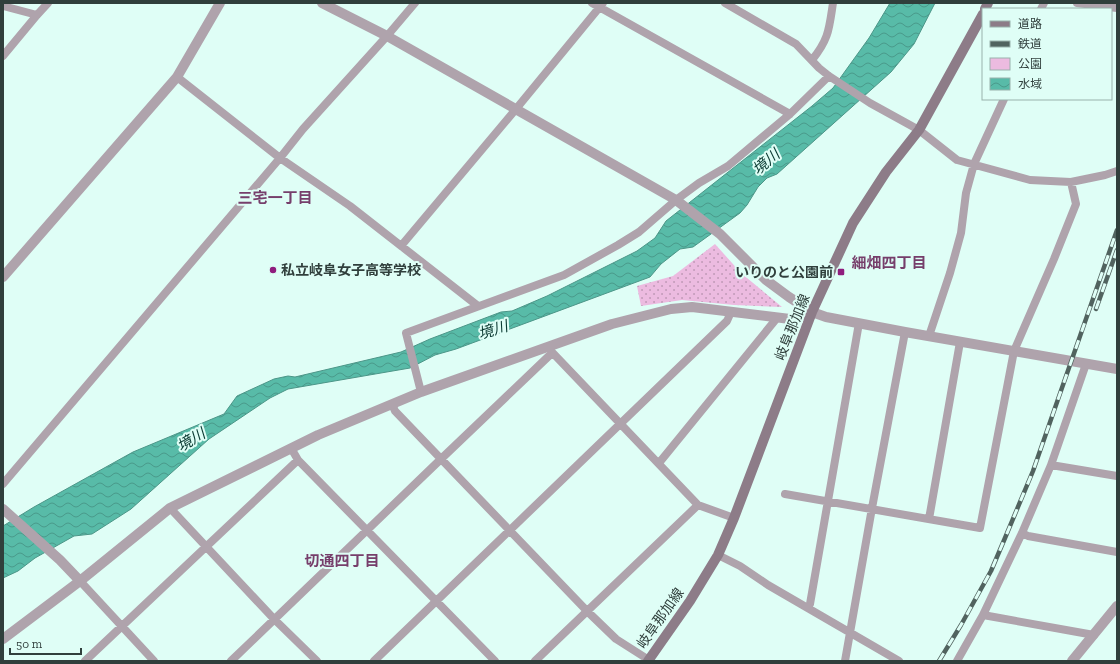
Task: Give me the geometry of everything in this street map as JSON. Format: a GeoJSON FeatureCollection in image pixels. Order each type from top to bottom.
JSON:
{"type":"FeatureCollection","features":[{"type":"Feature","properties":{"kind":"main road","name":"岐阜那加線"},"geometry":{"type":"LineString","coordinates":[[648,660],[690,601],[718,555],[734,518],[812,312],[853,223],[886,172],[919,130],[982,16]]}},
{"type":"Feature","properties":{"kind":"street"},"geometry":{"type":"LineString","coordinates":[[3,56],[36,15],[48,3]]}},
{"type":"Feature","properties":{"kind":"street"},"geometry":{"type":"LineString","coordinates":[[3,277],[177,77],[220,3]]}},
{"type":"Feature","properties":{"kind":"street"},"geometry":{"type":"LineString","coordinates":[[322,3],[387,36],[679,201],[720,234],[766,280],[788,297],[812,312],[826,317],[905,332],[1116,368]]}},
{"type":"Feature","properties":{"kind":"street"},"geometry":{"type":"LineString","coordinates":[[3,484],[303,129],[415,3]]}},
{"type":"Feature","properties":{"kind":"street"},"geometry":{"type":"LineString","coordinates":[[592,3],[601,5],[790,114]]}},
{"type":"Feature","properties":{"kind":"street"},"geometry":{"type":"LineString","coordinates":[[725,3],[796,44],[818,68],[870,103],[919,130],[957,160],[1030,180],[1071,182],[1117,171]]}},
{"type":"Feature","properties":{"kind":"street"},"geometry":{"type":"LineString","coordinates":[[812,60],[821,48],[829,32],[833,3]]}},
{"type":"Feature","properties":{"kind":"street"},"geometry":{"type":"LineString","coordinates":[[1077,3],[1117,8]]}},
{"type":"Feature","properties":{"kind":"street"},"geometry":{"type":"LineString","coordinates":[[401,246],[601,5]]}},
{"type":"Feature","properties":{"kind":"street"},"geometry":{"type":"LineString","coordinates":[[3,6],[36,15]]}},
{"type":"Feature","properties":{"kind":"street"},"geometry":{"type":"LineString","coordinates":[[177,77],[280,158],[350,206],[478,306]]}},
{"type":"Feature","properties":{"kind":"street"},"geometry":{"type":"LineString","coordinates":[[421,392],[406,333],[564,275],[618,245],[639,232],[699,184],[728,166],[831,77]]}},
{"type":"Feature","properties":{"kind":"street"},"geometry":{"type":"LineString","coordinates":[[930,336],[961,233],[966,193],[974,164],[1004,100]]}},
{"type":"Feature","properties":{"kind":"street"},"geometry":{"type":"LineString","coordinates":[[784,494],[872,508],[980,528],[1014,351],[1076,204],[1071,182]]}},
{"type":"Feature","properties":{"kind":"street"},"geometry":{"type":"LineString","coordinates":[[3,639],[80,581],[170,508],[318,435],[421,392],[550,350],[612,324],[671,309],[692,307],[790,319],[812,312]]}},
{"type":"Feature","properties":{"kind":"street"},"geometry":{"type":"LineString","coordinates":[[374,661],[727,321],[731,312]]}},
{"type":"Feature","properties":{"kind":"street"},"geometry":{"type":"LineString","coordinates":[[659,463],[777,318]]}},
{"type":"Feature","properties":{"kind":"street"},"geometry":{"type":"LineString","coordinates":[[808,608],[810,604],[827,501],[860,323]]}},
{"type":"Feature","properties":{"kind":"street"},"geometry":{"type":"LineString","coordinates":[[845,661],[905,332]]}},
{"type":"Feature","properties":{"kind":"street"},"geometry":{"type":"LineString","coordinates":[[929,519],[960,342]]}},
{"type":"Feature","properties":{"kind":"street"},"geometry":{"type":"LineString","coordinates":[[550,350],[698,505],[734,518]]}},
{"type":"Feature","properties":{"kind":"street"},"geometry":{"type":"LineString","coordinates":[[232,661],[367,531],[550,350]]}},
{"type":"Feature","properties":{"kind":"street"},"geometry":{"type":"LineString","coordinates":[[957,661],[984,615],[1022,533],[1051,465],[1086,364]]}},
{"type":"Feature","properties":{"kind":"street"},"geometry":{"type":"LineString","coordinates":[[392,404],[395,411],[440,459],[588,611],[616,639],[648,660]]}},
{"type":"Feature","properties":{"kind":"street"},"geometry":{"type":"LineString","coordinates":[[291,448],[298,460],[495,661]]}},
{"type":"Feature","properties":{"kind":"street"},"geometry":{"type":"LineString","coordinates":[[85,661],[298,460]]}},
{"type":"Feature","properties":{"kind":"street"},"geometry":{"type":"LineString","coordinates":[[1051,465],[1117,476]]}},
{"type":"Feature","properties":{"kind":"street"},"geometry":{"type":"LineString","coordinates":[[535,661],[698,505]]}},
{"type":"Feature","properties":{"kind":"street"},"geometry":{"type":"LineString","coordinates":[[170,508],[274,619],[317,661]]}},
{"type":"Feature","properties":{"kind":"street"},"geometry":{"type":"LineString","coordinates":[[5,511],[60,560],[154,661]]}},
{"type":"Feature","properties":{"kind":"street"},"geometry":{"type":"LineString","coordinates":[[1022,533],[1028,536],[1117,552]]}},
{"type":"Feature","properties":{"kind":"street"},"geometry":{"type":"LineString","coordinates":[[718,555],[740,566],[768,585],[899,661]]}},
{"type":"Feature","properties":{"kind":"street"},"geometry":{"type":"LineString","coordinates":[[1072,661],[1117,606]]}},
{"type":"Feature","properties":{"kind":"street"},"geometry":{"type":"LineString","coordinates":[[984,615],[1094,634]]}},
{"type":"Feature","properties":{"kind":"green space"},"geometry":{"type":"Polygon","coordinates":[[[715,244],[741,273],[782,307],[734,305],[682,300],[641,306],[637,286],[673,276],[715,244]]]}},
{"type":"Feature","properties":{"kind":"water","name":"境川"},"geometry":{"type":"Polygon","coordinates":[[[890,3],[935,3],[914,44],[891,72],[777,174],[767,178],[758,187],[747,205],[740,213],[693,247],[680,249],[661,264],[650,277],[456,349],[435,355],[410,368],[288,389],[270,398],[209,439],[131,509],[92,534],[74,536],[35,558],[18,571],[3,578],[3,526],[133,452],[224,414],[237,396],[274,379],[288,376],[295,377],[401,352],[430,339],[501,312],[512,311],[547,296],[637,251],[655,238],[666,221],[833,88],[869,38],[890,3]]]}},
{"type":"Feature","properties":{"kind":"railway"},"geometry":{"type":"LineString","coordinates":[[939,661],[991,571],[1033,471],[1117,230]]}},
{"type":"Feature","properties":{"kind":"railway"},"geometry":{"type":"LineString","coordinates":[[1096,309],[1117,250]]}},
{"type":"Feature","properties":{"kind":"place","name":"私立岐阜女子高等学校"},"geometry":{"type":"Point","coordinates":[273,270]}},
{"type":"Feature","properties":{"kind":"place","name":"いりのと公園前"},"geometry":{"type":"Point","coordinates":[841,272]}},
{"type":"Feature","properties":{"kind":"district","name":"三宅一丁目"},"geometry":{"type":"Point","coordinates":[275,198]}},
{"type":"Feature","properties":{"kind":"district","name":"細畑四丁目"},"geometry":{"type":"Point","coordinates":[889,263]}},
{"type":"Feature","properties":{"kind":"district","name":"切通四丁目"},"geometry":{"type":"Point","coordinates":[342,561]}}]}
